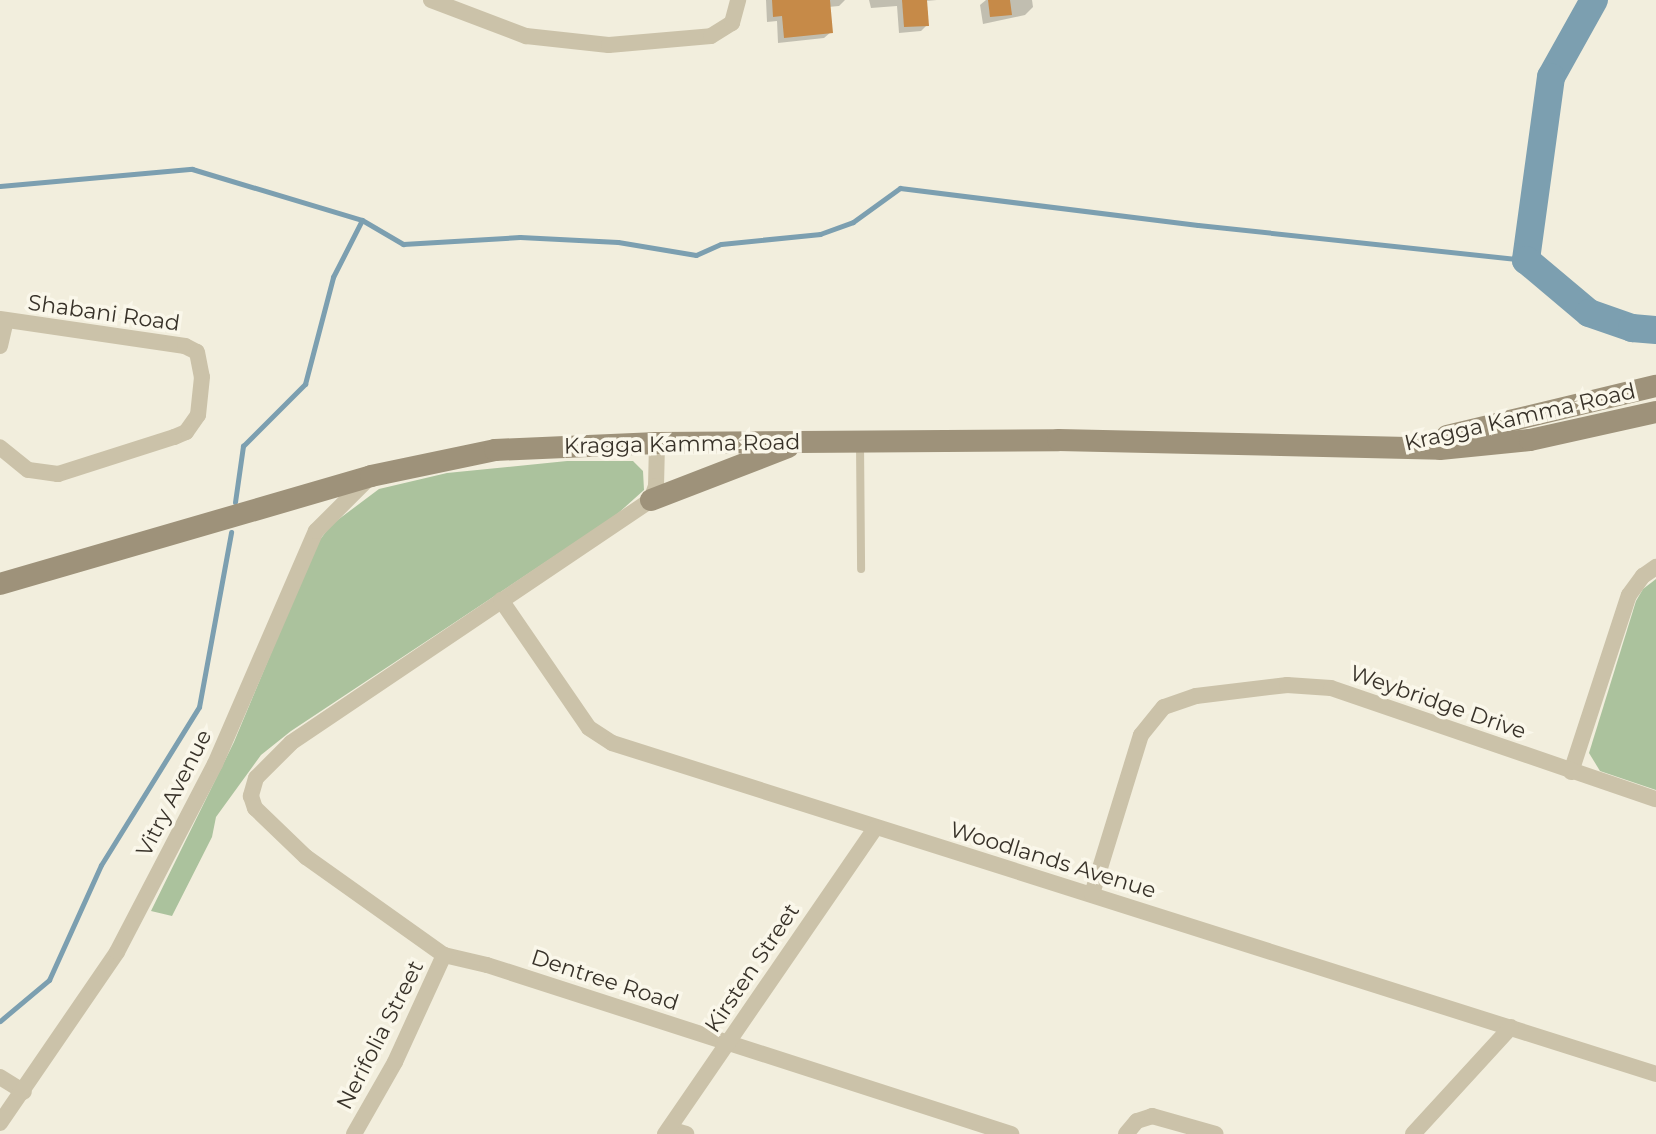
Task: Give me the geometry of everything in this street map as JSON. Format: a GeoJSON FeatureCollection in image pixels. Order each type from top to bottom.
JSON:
{"type":"FeatureCollection","features":[{"type":"Feature","properties":{"kind":"main road","name":"Kragga Kamma Road"},"geometry":{"type":"LineString","coordinates":[[1383,447],[1456,434],[1656,386]]}},
{"type":"Feature","properties":{"kind":"main road","name":"Kragga Kamma Road"},"geometry":{"type":"LineString","coordinates":[[0,584],[371,476],[495,450],[657,443],[1058,440],[1440,449],[1530,440],[1656,412]]}},
{"type":"Feature","properties":{"kind":"main road"},"geometry":{"type":"LineString","coordinates":[[651,500],[800,442]]}},
{"type":"Feature","properties":{"kind":"street"},"geometry":{"type":"LineString","coordinates":[[431,0],[526,36],[609,45],[711,36],[732,23],[738,5]]}},
{"type":"Feature","properties":{"kind":"street","name":"Shabani Road"},"geometry":{"type":"LineString","coordinates":[[0,346],[3,320],[185,346],[197,352],[202,377],[198,415],[186,432],[174,437],[58,474],[28,470],[0,447]]}},
{"type":"Feature","properties":{"kind":"street"},"geometry":{"type":"LineString","coordinates":[[501,600],[651,500],[656,486],[657,443]]}},
{"type":"Feature","properties":{"kind":"street","name":"Vitry Avenue"},"geometry":{"type":"LineString","coordinates":[[0,1123],[117,952],[215,764],[316,531],[371,476]]}},
{"type":"Feature","properties":{"kind":"street"},"geometry":{"type":"LineString","coordinates":[[1571,772],[1629,595],[1643,576],[1656,567]]}},
{"type":"Feature","properties":{"kind":"street","name":"Dentree Road"},"geometry":{"type":"LineString","coordinates":[[501,600],[291,743],[256,778],[251,796],[255,808],[281,836],[444,955],[487,965],[1011,1134]]}},
{"type":"Feature","properties":{"kind":"street","name":"Woodlands Avenue"},"geometry":{"type":"LineString","coordinates":[[501,600],[589,728],[599,736],[645,755],[1656,1074]]}},
{"type":"Feature","properties":{"kind":"street","name":"Weybridge Drive"},"geometry":{"type":"LineString","coordinates":[[1092,894],[1141,735],[1153,717],[1177,700],[1287,685],[1331,688],[1656,799]]}},
{"type":"Feature","properties":{"kind":"street","name":"Kirsten Street"},"geometry":{"type":"LineString","coordinates":[[667,1131],[875,828]]}},
{"type":"Feature","properties":{"kind":"street","name":"Nerifolia Street"},"geometry":{"type":"LineString","coordinates":[[354,1134],[395,1062],[444,955]]}},
{"type":"Feature","properties":{"kind":"street"},"geometry":{"type":"LineString","coordinates":[[1413,1134],[1511,1027]]}},
{"type":"Feature","properties":{"kind":"street"},"geometry":{"type":"LineString","coordinates":[[0,1077],[24,1092]]}},
{"type":"Feature","properties":{"kind":"street"},"geometry":{"type":"LineString","coordinates":[[1126,1134],[1137,1121],[1152,1116],[1216,1134]]}},
{"type":"Feature","properties":{"kind":"street"},"geometry":{"type":"LineString","coordinates":[[667,1131],[686,1134]]}},
{"type":"Feature","properties":{"kind":"lane"},"geometry":{"type":"LineString","coordinates":[[860,442],[861,569]]}},
{"type":"Feature","properties":{"kind":"green space"},"geometry":{"type":"Polygon","coordinates":[[[567,461],[633,461],[643,471],[644,490],[615,516],[291,731],[261,755],[216,817],[212,837],[172,916],[151,911],[234,742],[316,545],[331,525],[379,489],[447,473],[567,461]]]}},
{"type":"Feature","properties":{"kind":"green space"},"geometry":{"type":"Polygon","coordinates":[[[1656,579],[1656,790],[1600,771],[1589,753],[1636,601],[1643,589],[1656,579]]]}},
{"type":"Feature","properties":{"kind":"building"},"geometry":{"type":"Polygon","coordinates":[[[772,0],[830,0],[833,33],[784,38],[782,16],[773,17],[772,0]]]}},
{"type":"Feature","properties":{"kind":"building"},"geometry":{"type":"Polygon","coordinates":[[[902,0],[927,0],[929,26],[904,27],[902,0]]]}},
{"type":"Feature","properties":{"kind":"building"},"geometry":{"type":"Polygon","coordinates":[[[988,0],[1010,0],[1012,15],[990,17],[988,0]]]}},
{"type":"Feature","properties":{"kind":"waterway"},"geometry":{"type":"LineString","coordinates":[[1594,0],[1551,77],[1526,260],[1589,313],[1632,328],[1656,330]]}},
{"type":"Feature","properties":{"kind":"waterway"},"geometry":{"type":"LineString","coordinates":[[0,186],[192,169],[362,220],[403,244],[520,237],[618,242],[696,255],[721,244],[820,234],[853,222],[900,188],[1198,225],[1526,260]]}},
{"type":"Feature","properties":{"kind":"waterway"},"geometry":{"type":"LineString","coordinates":[[235,502],[243,446],[305,384],[333,277],[362,220]]}},
{"type":"Feature","properties":{"kind":"waterway"},"geometry":{"type":"LineString","coordinates":[[0,1021],[49,980],[101,865],[199,707],[231,532]]}}]}
